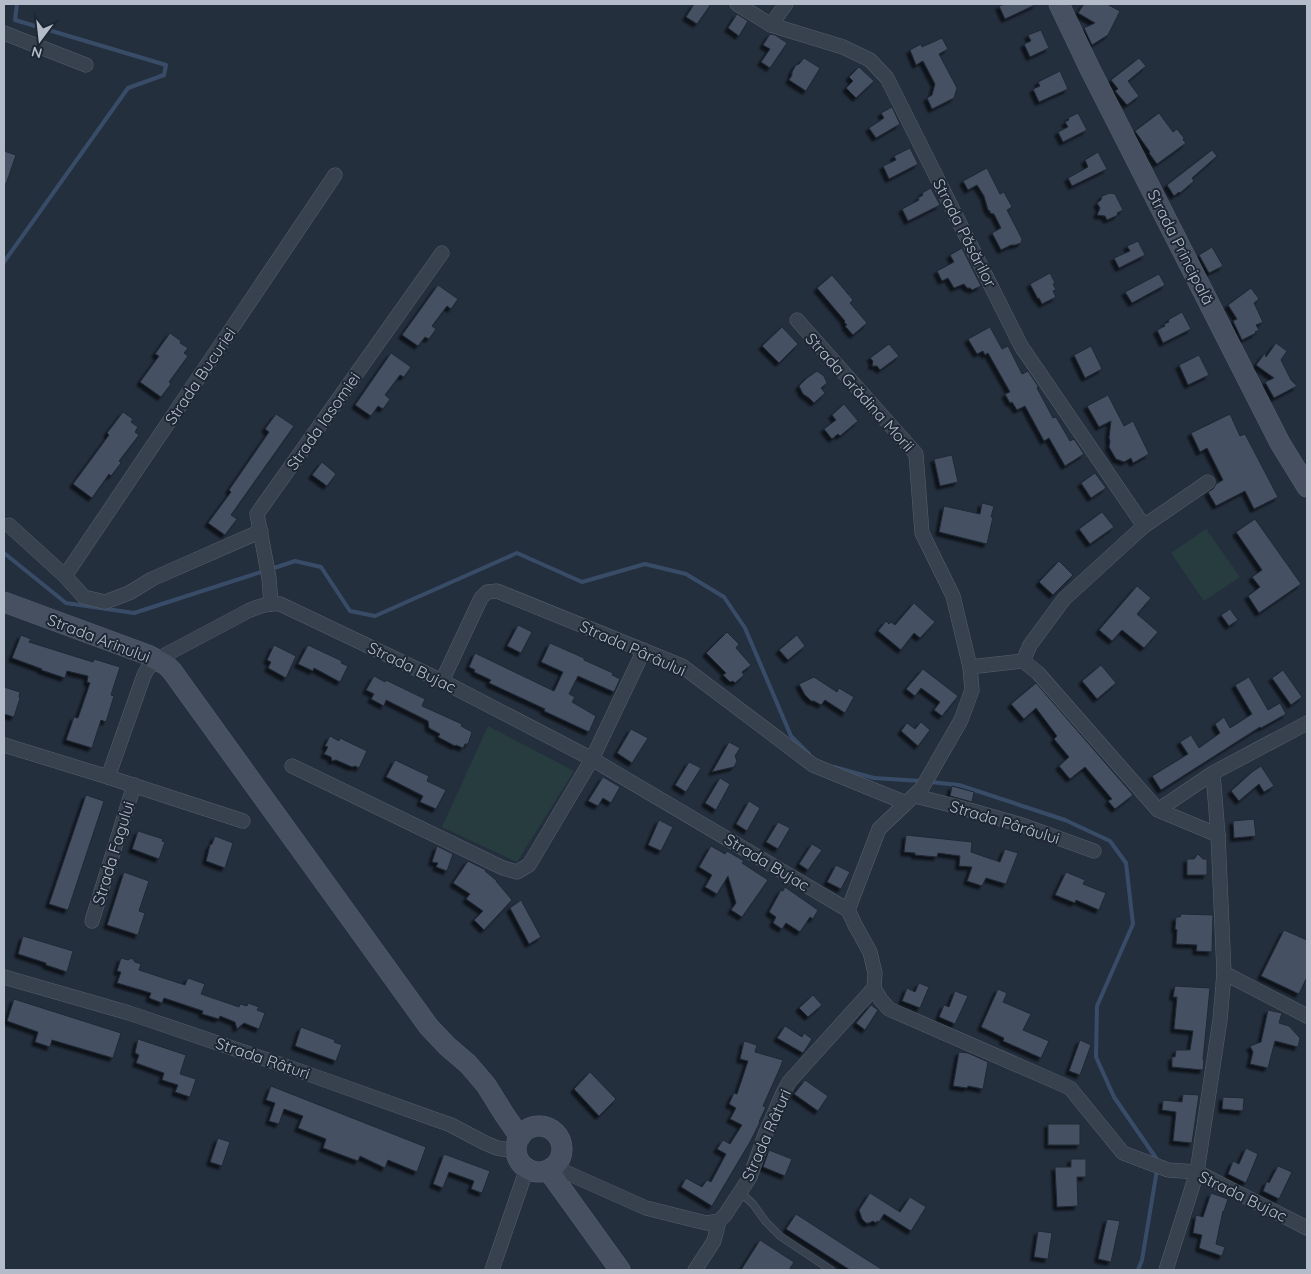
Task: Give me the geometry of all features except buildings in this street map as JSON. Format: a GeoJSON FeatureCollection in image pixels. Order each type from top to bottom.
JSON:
{"type":"FeatureCollection","features":[{"type":"Feature","properties":{"kind":"street","name":"Strada Păsărilor"},"geometry":{"type":"LineString","coordinates":[[737,4],[771,25],[843,48],[870,60],[887,78],[1021,346],[1144,526]]}},
{"type":"Feature","properties":{"kind":"street"},"geometry":{"type":"LineString","coordinates":[[771,25],[786,4]]}},
{"type":"Feature","properties":{"kind":"street","name":"Strada Principală"},"geometry":{"type":"LineString","coordinates":[[1060,4],[1090,70],[1280,443],[1307,487]]}},
{"type":"Feature","properties":{"kind":"street"},"geometry":{"type":"LineString","coordinates":[[4,33],[86,65]]}},
{"type":"Feature","properties":{"kind":"street","name":"Strada Bucuriei"},"geometry":{"type":"LineString","coordinates":[[65,576],[336,175]]}},
{"type":"Feature","properties":{"kind":"street","name":"Strada Iasomiei"},"geometry":{"type":"LineString","coordinates":[[271,604],[269,578],[257,514],[442,254]]}},
{"type":"Feature","properties":{"kind":"street","name":"Strada Grădina Morii"},"geometry":{"type":"LineString","coordinates":[[796,320],[916,454],[922,532],[953,596],[970,667],[972,690],[961,720],[932,770],[914,796],[879,829],[848,910]]}},
{"type":"Feature","properties":{"kind":"street"},"geometry":{"type":"LineString","coordinates":[[1023,661],[1030,644],[1064,600],[1144,526],[1208,482]]}},
{"type":"Feature","properties":{"kind":"street"},"geometry":{"type":"LineString","coordinates":[[9,525],[65,576],[84,597],[105,602],[261,531]]}},
{"type":"Feature","properties":{"kind":"street","name":"Strada Pârâului"},"geometry":{"type":"LineString","coordinates":[[442,681],[481,598],[487,592],[496,591],[682,666],[813,765],[914,796],[1022,825],[1094,852]]}},
{"type":"Feature","properties":{"kind":"street","name":"Strada Arinului"},"geometry":{"type":"LineString","coordinates":[[4,602],[158,660]]}},
{"type":"Feature","properties":{"kind":"street"},"geometry":{"type":"LineString","coordinates":[[271,604],[248,611],[158,660],[172,671],[430,1028],[468,1064],[486,1085],[504,1114],[518,1143],[518,1157],[521,1163],[533,1171],[540,1172],[551,1169],[561,1156],[561,1142],[554,1131],[548,1128],[541,1126],[528,1129],[518,1143]]}},
{"type":"Feature","properties":{"kind":"street","name":"Strada Bujac"},"geometry":{"type":"LineString","coordinates":[[271,604],[280,604],[442,681],[592,759],[848,910]]}},
{"type":"Feature","properties":{"kind":"street"},"geometry":{"type":"LineString","coordinates":[[292,766],[503,868],[517,872],[529,865],[592,759],[644,650]]}},
{"type":"Feature","properties":{"kind":"street","name":"Strada Arinului"},"geometry":{"type":"LineString","coordinates":[[108,777],[144,675],[148,668],[158,660]]}},
{"type":"Feature","properties":{"kind":"street"},"geometry":{"type":"LineString","coordinates":[[970,667],[1023,661],[1038,673],[1158,810],[1218,835]]}},
{"type":"Feature","properties":{"kind":"street"},"geometry":{"type":"LineString","coordinates":[[1158,810],[1213,772],[1307,723]]}},
{"type":"Feature","properties":{"kind":"street"},"geometry":{"type":"LineString","coordinates":[[4,744],[243,821]]}},
{"type":"Feature","properties":{"kind":"street"},"geometry":{"type":"LineString","coordinates":[[1166,1270],[1198,1172],[1220,1020],[1224,973],[1218,835],[1213,772]]}},
{"type":"Feature","properties":{"kind":"street","name":"Strada Fagului"},"geometry":{"type":"LineString","coordinates":[[92,921],[134,785]]}},
{"type":"Feature","properties":{"kind":"street"},"geometry":{"type":"LineString","coordinates":[[848,910],[870,952],[875,973],[874,988]]}},
{"type":"Feature","properties":{"kind":"street"},"geometry":{"type":"LineString","coordinates":[[1224,973],[1307,1016]]}},
{"type":"Feature","properties":{"kind":"street","name":"Strada Râturi"},"geometry":{"type":"LineString","coordinates":[[4,977],[129,1013],[297,1070],[452,1125],[497,1148],[509,1150],[518,1143]]}},
{"type":"Feature","properties":{"kind":"street","name":"Strada Bujac"},"geometry":{"type":"LineString","coordinates":[[874,988],[889,1009],[1070,1088],[1122,1153],[1168,1170],[1198,1172],[1307,1228]]}},
{"type":"Feature","properties":{"kind":"street","name":"Strada Râturi"},"geometry":{"type":"LineString","coordinates":[[719,1221],[750,1177],[764,1134],[789,1082],[874,988]]}},
{"type":"Feature","properties":{"kind":"street"},"geometry":{"type":"LineString","coordinates":[[492,1270],[527,1168]]}},
{"type":"Feature","properties":{"kind":"street"},"geometry":{"type":"LineString","coordinates":[[551,1169],[646,1208],[698,1222],[719,1221],[714,1242],[695,1270]]}},
{"type":"Feature","properties":{"kind":"street"},"geometry":{"type":"LineString","coordinates":[[551,1169],[620,1270]]}},
{"type":"Feature","properties":{"kind":"lane"},"geometry":{"type":"LineString","coordinates":[[740,1192],[780,1236],[831,1270]]}},
{"type":"Feature","properties":{"kind":"green space"},"geometry":{"type":"Polygon","coordinates":[[[1206,529],[1240,577],[1204,601],[1171,553],[1206,529]]]}},
{"type":"Feature","properties":{"kind":"green space"},"geometry":{"type":"Polygon","coordinates":[[[488,726],[574,771],[517,862],[442,827],[488,726]]]}},
{"type":"Feature","properties":{"kind":"waterway"},"geometry":{"type":"LineString","coordinates":[[4,262],[128,88],[164,75],[166,65],[15,20],[17,4]]}},
{"type":"Feature","properties":{"kind":"waterway"},"geometry":{"type":"LineString","coordinates":[[4,553],[66,603],[134,613],[264,571]]}},
{"type":"Feature","properties":{"kind":"waterway"},"geometry":{"type":"LineString","coordinates":[[271,569],[295,561],[321,567],[350,611],[375,616],[517,553],[582,582],[645,564],[686,574],[724,597],[745,628],[791,736],[809,754]]}},
{"type":"Feature","properties":{"kind":"waterway"},"geometry":{"type":"LineString","coordinates":[[834,767],[874,778],[921,781]]}},
{"type":"Feature","properties":{"kind":"waterway"},"geometry":{"type":"LineString","coordinates":[[930,782],[959,785],[1065,820],[1110,841],[1126,863],[1133,924],[1097,1006],[1096,1057],[1114,1097],[1158,1161]]}},
{"type":"Feature","properties":{"kind":"waterway"},"geometry":{"type":"LineString","coordinates":[[1138,1270],[1142,1260],[1157,1170]]}}]}
